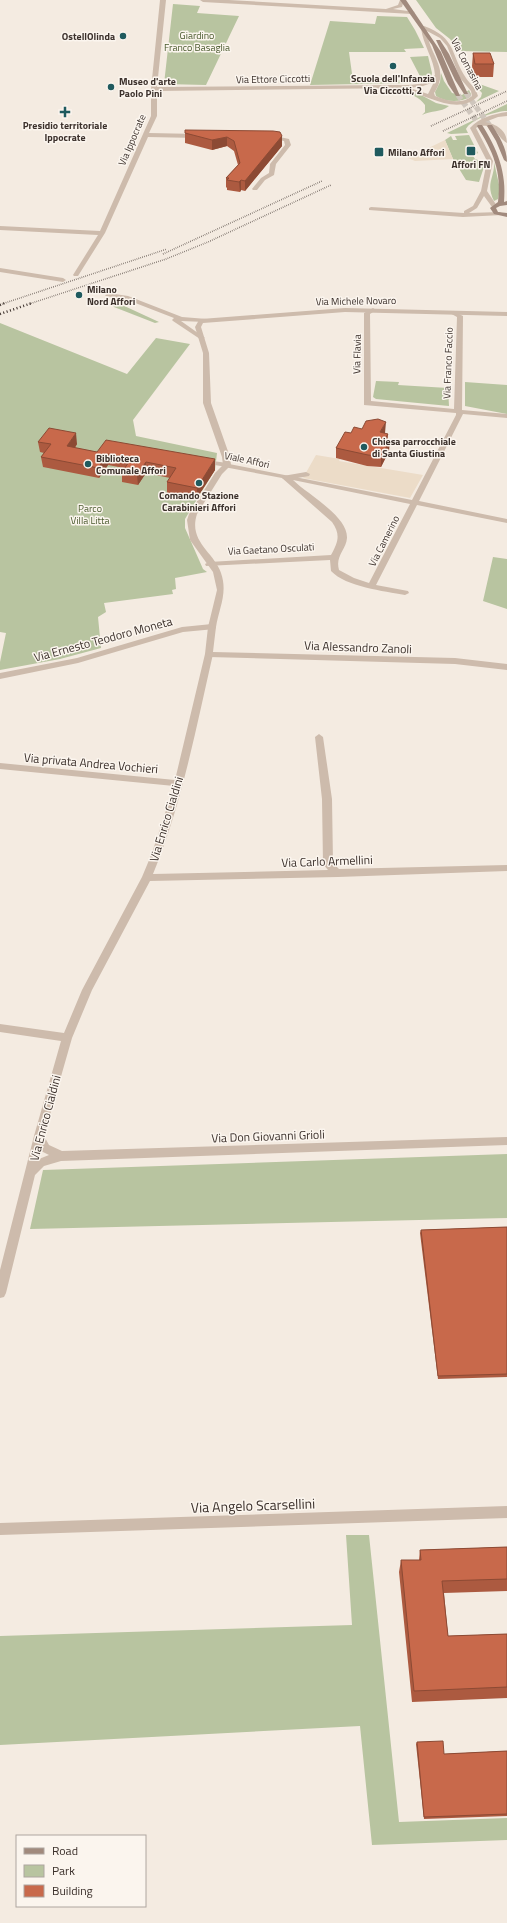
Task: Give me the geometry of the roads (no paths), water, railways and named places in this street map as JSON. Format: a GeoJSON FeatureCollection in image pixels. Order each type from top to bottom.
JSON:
{"type":"FeatureCollection","features":[{"type":"Feature","properties":{"kind":"main road","name":"Via Comasina"},"geometry":{"type":"LineString","coordinates":[[403,0],[424,28],[439,54],[447,79],[458,95]]}},
{"type":"Feature","properties":{"kind":"main road","name":"Via Comasina"},"geometry":{"type":"LineString","coordinates":[[424,28],[442,46],[456,78],[466,93]]}},
{"type":"Feature","properties":{"kind":"main road"},"geometry":{"type":"LineString","coordinates":[[478,125],[490,141],[499,163],[504,188],[504,203],[493,207]]}},
{"type":"Feature","properties":{"kind":"main road"},"geometry":{"type":"LineString","coordinates":[[490,126],[499,141],[507,160]]}},
{"type":"Feature","properties":{"kind":"main road"},"geometry":{"type":"LineString","coordinates":[[493,207],[504,214]]}},
{"type":"Feature","properties":{"kind":"street","name":"Via Ippocrate"},"geometry":{"type":"LineString","coordinates":[[76,275],[102,233],[154,116],[154,90],[163,0]]}},
{"type":"Feature","properties":{"kind":"street"},"geometry":{"type":"LineString","coordinates":[[203,0],[412,12]]}},
{"type":"Feature","properties":{"kind":"street"},"geometry":{"type":"LineString","coordinates":[[376,10],[400,6],[403,0]]}},
{"type":"Feature","properties":{"kind":"street","name":"Via Comasina"},"geometry":{"type":"LineString","coordinates":[[432,97],[441,101],[457,103],[472,100],[476,94],[463,78],[455,56],[446,42],[436,34],[424,28],[424,38],[437,67],[438,76]]}},
{"type":"Feature","properties":{"kind":"street","name":"Via Ettore Ciccotti"},"geometry":{"type":"LineString","coordinates":[[154,90],[392,87],[426,84],[434,81],[438,76]]}},
{"type":"Feature","properties":{"kind":"street"},"geometry":{"type":"LineString","coordinates":[[432,97],[431,93],[437,82],[438,76]]}},
{"type":"Feature","properties":{"kind":"street","name":"Via Ettore Ciccotti"},"geometry":{"type":"LineString","coordinates":[[392,87],[415,90],[432,97]]}},
{"type":"Feature","properties":{"kind":"street"},"geometry":{"type":"LineString","coordinates":[[466,212],[475,207],[484,191],[490,161],[473,128],[497,115],[507,114]]}},
{"type":"Feature","properties":{"kind":"street"},"geometry":{"type":"LineString","coordinates":[[478,125],[487,124],[496,126],[507,141]]}},
{"type":"Feature","properties":{"kind":"street"},"geometry":{"type":"LineString","coordinates":[[146,135],[208,136]]}},
{"type":"Feature","properties":{"kind":"street"},"geometry":{"type":"LineString","coordinates":[[255,189],[263,178],[272,174],[273,164],[288,145],[287,140],[282,138],[263,137]]}},
{"type":"Feature","properties":{"kind":"street"},"geometry":{"type":"LineString","coordinates":[[448,214],[456,212],[478,212],[493,207],[484,191]]}},
{"type":"Feature","properties":{"kind":"street"},"geometry":{"type":"LineString","coordinates":[[371,209],[479,216],[504,214]]}},
{"type":"Feature","properties":{"kind":"street"},"geometry":{"type":"LineString","coordinates":[[0,228],[102,233]]}},
{"type":"Feature","properties":{"kind":"street"},"geometry":{"type":"LineString","coordinates":[[0,270],[64,280]]}},
{"type":"Feature","properties":{"kind":"street"},"geometry":{"type":"LineString","coordinates":[[108,295],[126,297],[166,314],[202,338]]}},
{"type":"Feature","properties":{"kind":"street","name":"Via Michele Novaro"},"geometry":{"type":"LineString","coordinates":[[166,314],[186,320],[373,310],[507,314]]}},
{"type":"Feature","properties":{"kind":"street","name":"Via Flavia"},"geometry":{"type":"LineString","coordinates":[[373,310],[367,313],[366,403],[458,411]]}},
{"type":"Feature","properties":{"kind":"street","name":"Via Franco Faccio"},"geometry":{"type":"LineString","coordinates":[[412,501],[460,415],[458,411],[460,316],[451,312]]}},
{"type":"Feature","properties":{"kind":"street"},"geometry":{"type":"LineString","coordinates":[[205,320],[198,326],[202,338],[206,362],[207,403],[226,457],[227,465]]}},
{"type":"Feature","properties":{"kind":"street"},"geometry":{"type":"LineString","coordinates":[[458,411],[507,416]]}},
{"type":"Feature","properties":{"kind":"street","name":"Viale Affori"},"geometry":{"type":"LineString","coordinates":[[190,459],[227,465],[286,478],[329,514],[341,529],[343,536],[342,542],[334,557]]}},
{"type":"Feature","properties":{"kind":"street","name":"Via Enrico Cialdini"},"geometry":{"type":"LineString","coordinates":[[0,1293],[39,1136],[67,1038],[87,990],[147,877],[164,835],[179,783],[221,590],[219,577],[194,540],[191,520],[200,502],[219,473],[227,465]]}},
{"type":"Feature","properties":{"kind":"street"},"geometry":{"type":"LineString","coordinates":[[286,478],[306,474]]}},
{"type":"Feature","properties":{"kind":"street"},"geometry":{"type":"LineString","coordinates":[[286,478],[341,487],[507,521]]}},
{"type":"Feature","properties":{"kind":"street","name":"Via Camerino"},"geometry":{"type":"LineString","coordinates":[[371,586],[412,501]]}},
{"type":"Feature","properties":{"kind":"street"},"geometry":{"type":"LineString","coordinates":[[334,557],[334,568],[343,577],[371,586],[405,593]]}},
{"type":"Feature","properties":{"kind":"street","name":"Via Gaetano Osculati"},"geometry":{"type":"LineString","coordinates":[[209,564],[334,557]]}},
{"type":"Feature","properties":{"kind":"street","name":"Via Ernesto Teodoro Moneta"},"geometry":{"type":"LineString","coordinates":[[0,676],[78,660],[182,630],[212,627]]}},
{"type":"Feature","properties":{"kind":"street","name":"Via Alessandro Zanoli"},"geometry":{"type":"LineString","coordinates":[[208,654],[455,661],[507,667]]}},
{"type":"Feature","properties":{"kind":"street"},"geometry":{"type":"LineString","coordinates":[[319,737],[327,799],[328,864],[338,874]]}},
{"type":"Feature","properties":{"kind":"street","name":"Via privata Andrea Vochieri"},"geometry":{"type":"LineString","coordinates":[[0,766],[179,783]]}},
{"type":"Feature","properties":{"kind":"street","name":"Via Carlo Armellini"},"geometry":{"type":"LineString","coordinates":[[147,877],[162,878],[338,874],[507,868]]}},
{"type":"Feature","properties":{"kind":"street"},"geometry":{"type":"LineString","coordinates":[[0,1028],[67,1038]]}},
{"type":"Feature","properties":{"kind":"street"},"geometry":{"type":"LineString","coordinates":[[39,1136],[45,1148],[61,1156]]}},
{"type":"Feature","properties":{"kind":"street","name":"Via Don Giovanni Grioli"},"geometry":{"type":"LineString","coordinates":[[61,1156],[507,1141]]}},
{"type":"Feature","properties":{"kind":"street","name":"Via Enrico Cialdini"},"geometry":{"type":"LineString","coordinates":[[30,1173],[40,1163],[61,1156]]}},
{"type":"Feature","properties":{"kind":"street","name":"Via Angelo Scarsellini"},"geometry":{"type":"LineString","coordinates":[[0,1529],[507,1512]]}},
{"type":"Feature","properties":{"kind":"tunnel"},"geometry":{"type":"LineString","coordinates":[[466,93],[490,126]]}},
{"type":"Feature","properties":{"kind":"tunnel"},"geometry":{"type":"LineString","coordinates":[[458,95],[480,126]]}},
{"type":"Feature","properties":{"kind":"railway"},"geometry":{"type":"LineString","coordinates":[[431,126],[507,91]]}},
{"type":"Feature","properties":{"kind":"railway"},"geometry":{"type":"LineString","coordinates":[[443,131],[507,101]]}},
{"type":"Feature","properties":{"kind":"railway"},"geometry":{"type":"LineString","coordinates":[[163,254],[322,181]]}},
{"type":"Feature","properties":{"kind":"railway"},"geometry":{"type":"LineString","coordinates":[[31,303],[166,259],[208,242],[331,185]]}},
{"type":"Feature","properties":{"kind":"railway"},"geometry":{"type":"LineString","coordinates":[[5,303],[167,249]]}},
{"type":"Feature","properties":{"kind":"railway"},"geometry":{"type":"LineString","coordinates":[[0,305],[5,303]]}},
{"type":"Feature","properties":{"kind":"railway"},"geometry":{"type":"LineString","coordinates":[[0,314],[31,303]]}},
{"type":"Feature","properties":{"kind":"place","name":"OstellOlinda"},"geometry":{"type":"Point","coordinates":[123,36]}},
{"type":"Feature","properties":{"kind":"place","name":"Scuola dell'Infanzia Via Ciccotti, 2"},"geometry":{"type":"Point","coordinates":[393,66]}},
{"type":"Feature","properties":{"kind":"place","name":"Museo d'arte Paolo Pini"},"geometry":{"type":"Point","coordinates":[111,87]}},
{"type":"Feature","properties":{"kind":"place","name":"Presidio territoriale Ippocrate"},"geometry":{"type":"Point","coordinates":[65,112]}},
{"type":"Feature","properties":{"kind":"place","name":"Affori FN"},"geometry":{"type":"Point","coordinates":[471,151]}},
{"type":"Feature","properties":{"kind":"place","name":"Milano Affori"},"geometry":{"type":"Point","coordinates":[379,152]}},
{"type":"Feature","properties":{"kind":"place","name":"Milano Nord Affori"},"geometry":{"type":"Point","coordinates":[79,295]}},
{"type":"Feature","properties":{"kind":"place","name":"Chiesa parrocchiale di Santa Giustina"},"geometry":{"type":"Point","coordinates":[364,447]}},
{"type":"Feature","properties":{"kind":"place","name":"Biblioteca Comunale Affori"},"geometry":{"type":"Point","coordinates":[88,464]}},
{"type":"Feature","properties":{"kind":"place","name":"Comando Stazione Carabinieri Affori"},"geometry":{"type":"Point","coordinates":[199,483]}},
{"type":"Feature","properties":{"kind":"park label","name":"Giardino Franco Basaglia"},"geometry":{"type":"Point","coordinates":[197,40]}},
{"type":"Feature","properties":{"kind":"park label","name":"Parco Villa Litta"},"geometry":{"type":"Point","coordinates":[90,514]}}]}
